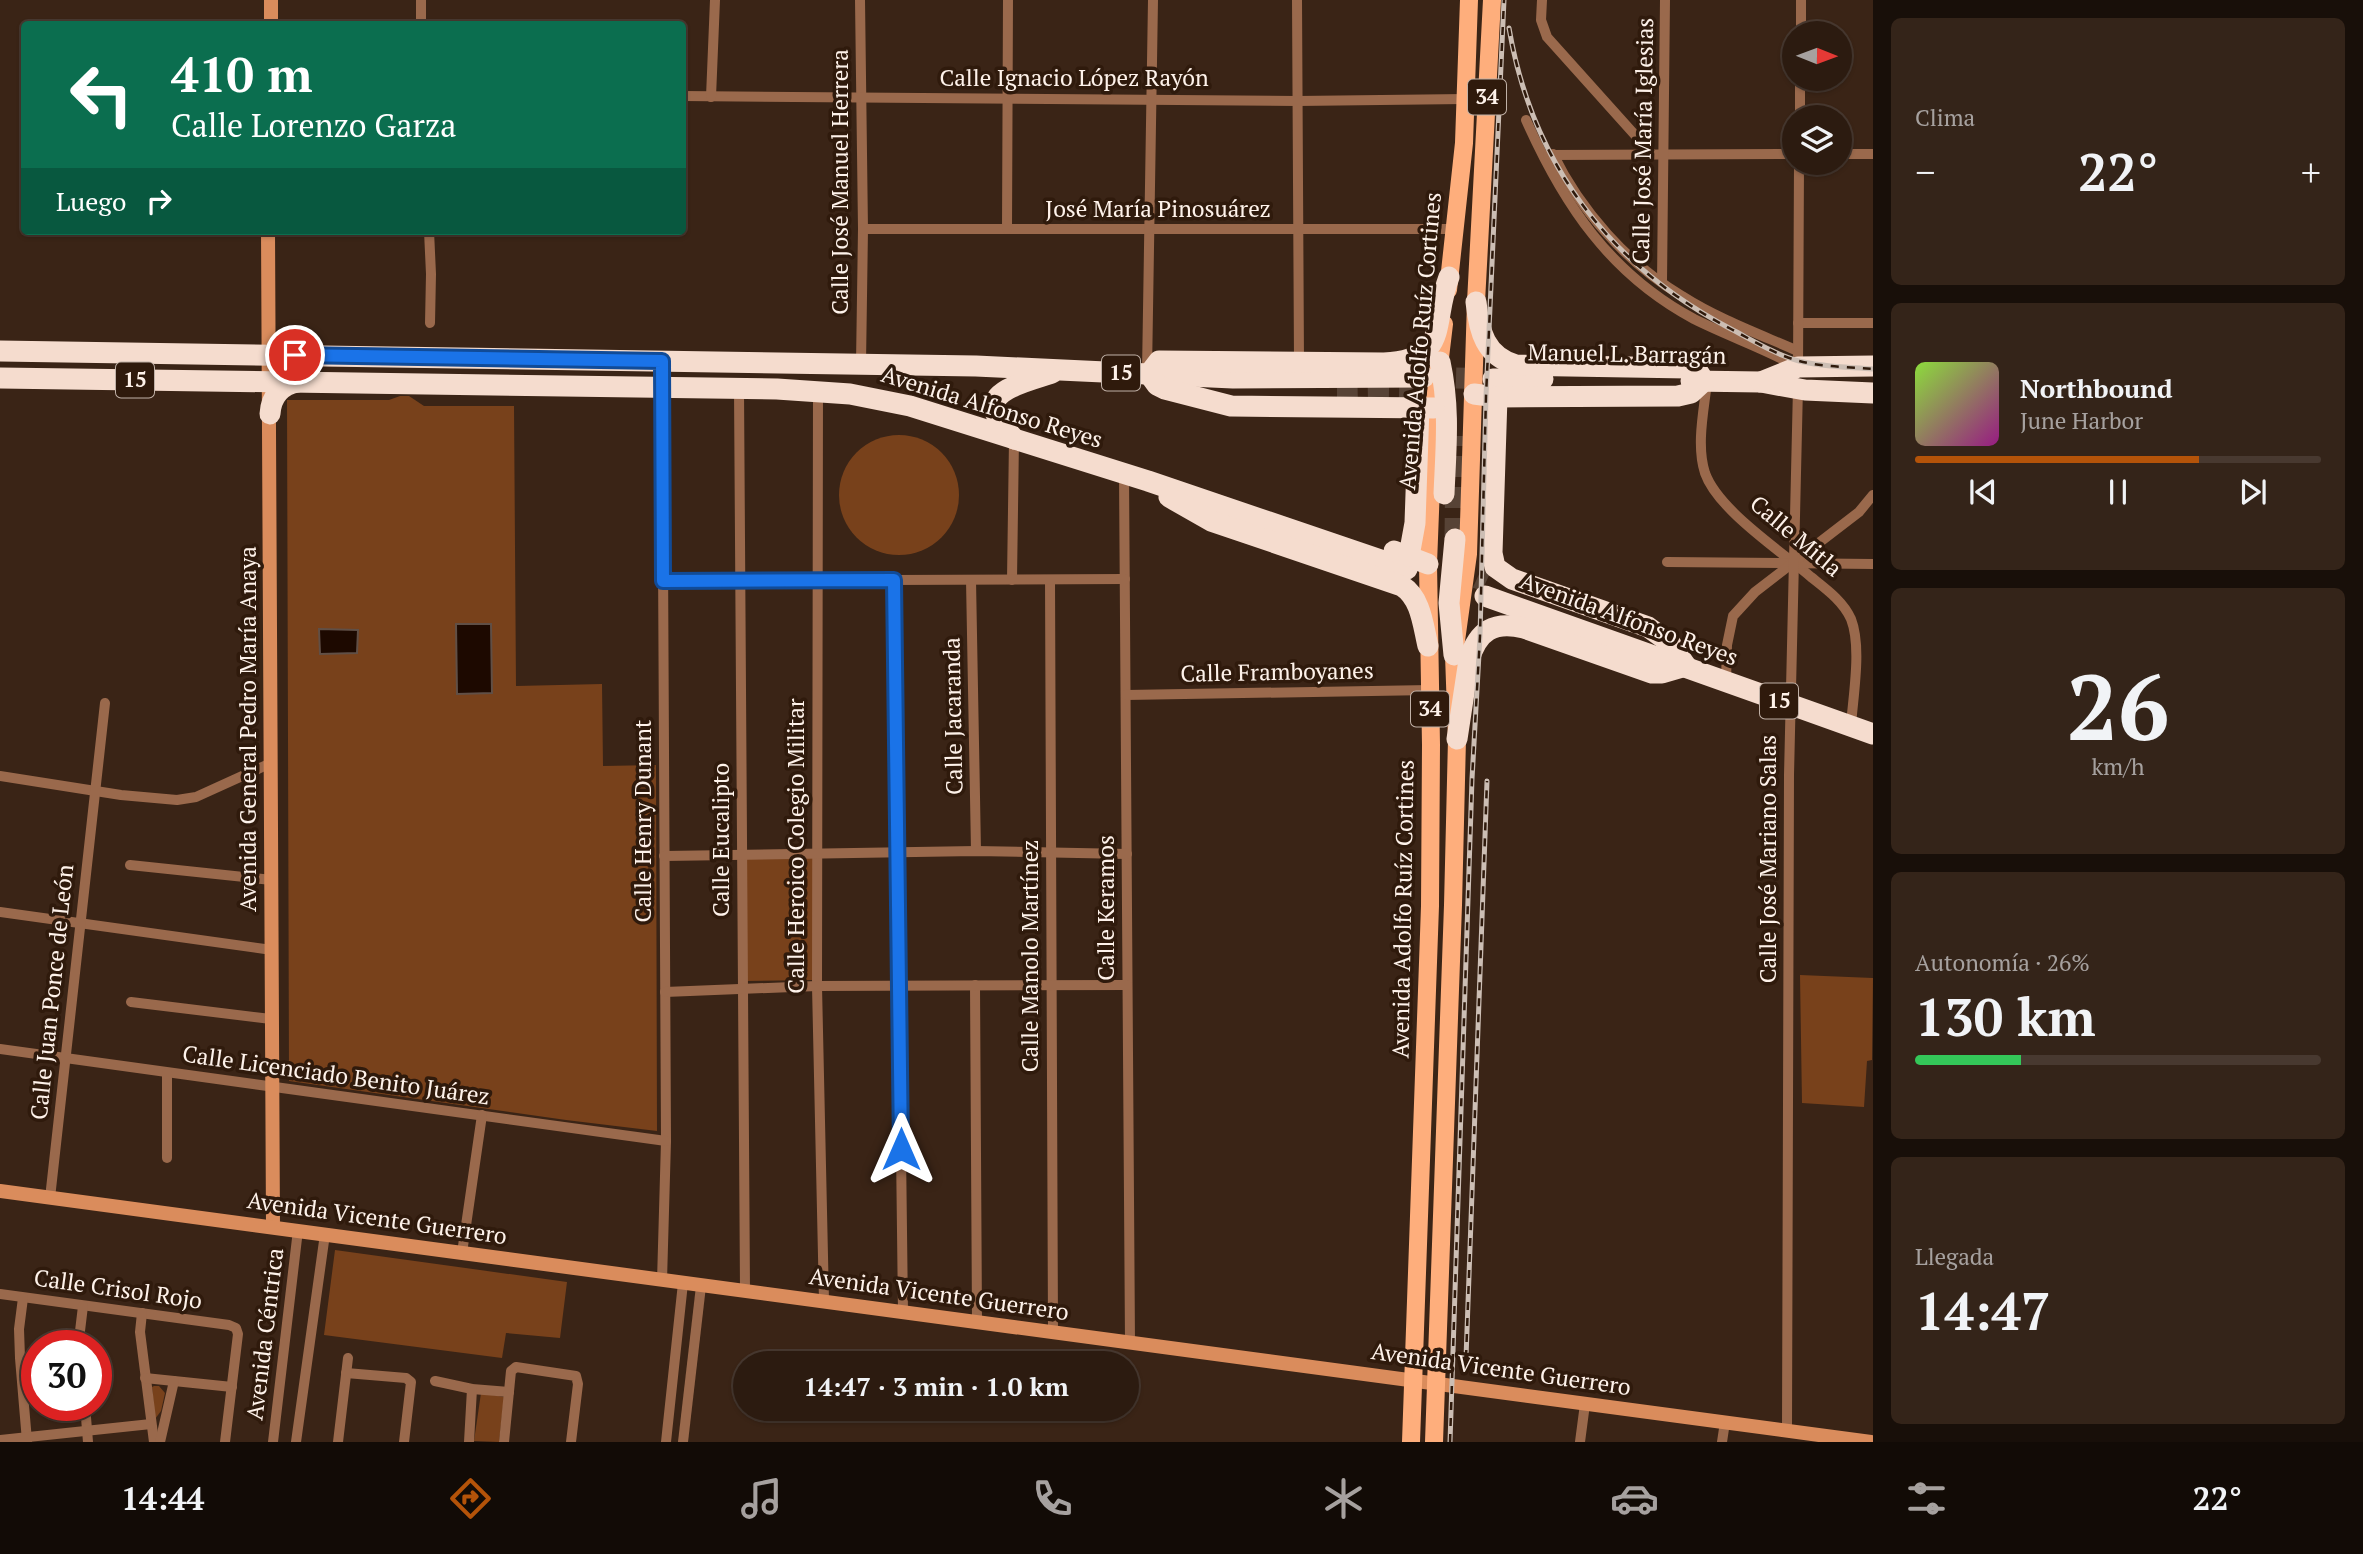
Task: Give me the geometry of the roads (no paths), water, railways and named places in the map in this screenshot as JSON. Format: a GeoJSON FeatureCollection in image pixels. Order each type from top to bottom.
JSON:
{"type":"FeatureCollection","features":[{"type":"Feature","properties":{"kind":"highway"},"geometry":{"type":"LineString","coordinates":[[1148,481],[1186,483],[1222,492],[1415,563],[1415,523],[1427,407],[1231,406],[1165,389],[1157,385],[1148,374],[1159,361],[1400,362],[1424,354],[1434,342],[1442,296],[1449,276]]}},
{"type":"Feature","properties":{"kind":"highway"},"geometry":{"type":"LineString","coordinates":[[1474,394],[1495,388],[1678,396],[1691,393],[1705,381],[1699,373],[1688,368],[1510,363],[1497,355],[1485,342],[1478,322],[1476,302]]}},
{"type":"Feature","properties":{"kind":"highway"},"geometry":{"type":"LineString","coordinates":[[1,354],[42,368],[58,379]]}},
{"type":"Feature","properties":{"kind":"highway","name":"15"},"geometry":{"type":"LineString","coordinates":[[1,354],[268,354],[1064,369],[1233,378],[1424,377]]}},
{"type":"Feature","properties":{"kind":"highway","name":"Manuel L. Barragán"},"geometry":{"type":"LineString","coordinates":[[1761,382],[1798,359],[1873,366]]}},
{"type":"Feature","properties":{"kind":"highway"},"geometry":{"type":"LineString","coordinates":[[1440,362],[1447,391],[1444,494]]}},
{"type":"Feature","properties":{"kind":"highway"},"geometry":{"type":"LineString","coordinates":[[1014,439],[995,414],[995,398],[1004,391],[1064,369]]}},
{"type":"Feature","properties":{"kind":"highway","name":"Avenida Alfonso Reyes"},"geometry":{"type":"LineString","coordinates":[[0,378],[818,390],[875,397],[899,403],[1148,481]]}},
{"type":"Feature","properties":{"kind":"highway"},"geometry":{"type":"LineString","coordinates":[[1233,378],[1271,391],[1337,394]]}},
{"type":"Feature","properties":{"kind":"highway"},"geometry":{"type":"LineString","coordinates":[[270,414],[271,404],[279,391],[291,383],[303,381]]}},
{"type":"Feature","properties":{"kind":"highway","name":"Manuel L. Barragán"},"geometry":{"type":"LineString","coordinates":[[1705,381],[1761,382],[1798,389],[1873,393]]}},
{"type":"Feature","properties":{"kind":"highway"},"geometry":{"type":"LineString","coordinates":[[1457,739],[1472,648],[1481,635],[1497,627],[1524,628],[1652,673],[1686,666],[1670,643],[1648,627],[1512,579],[1495,567],[1492,553],[1495,388]]}},
{"type":"Feature","properties":{"kind":"highway"},"geometry":{"type":"LineString","coordinates":[[1148,481],[1177,502],[1211,521],[1409,590],[1417,601],[1428,646]]}},
{"type":"Feature","properties":{"kind":"highway"},"geometry":{"type":"LineString","coordinates":[[1454,655],[1449,603],[1455,539]]}},
{"type":"Feature","properties":{"kind":"highway","name":"Avenida Alfonso Reyes"},"geometry":{"type":"LineString","coordinates":[[1486,589],[1547,606],[1563,622],[1873,734]]}},
{"type":"Feature","properties":{"kind":"main road"},"geometry":{"type":"LineString","coordinates":[[271,0],[271,21]]}},
{"type":"Feature","properties":{"kind":"main road","name":"Avenida Adolfo Ruíz Cortines"},"geometry":{"type":"LineString","coordinates":[[1427,407],[1440,362],[1464,143],[1469,0]]}},
{"type":"Feature","properties":{"kind":"main road","name":"Avenida Adolfo Ruíz Cortines"},"geometry":{"type":"LineString","coordinates":[[1434,1442],[1453,918],[1457,739],[1454,655],[1468,554],[1476,302],[1492,0]]}},
{"type":"Feature","properties":{"kind":"main road","name":"Avenida General Pedro María Anaya"},"geometry":{"type":"LineString","coordinates":[[268,235],[273,1227]]}},
{"type":"Feature","properties":{"kind":"main road","name":"Avenida Adolfo Ruíz Cortines"},"geometry":{"type":"LineString","coordinates":[[1411,1442],[1430,906],[1430,690],[1428,646],[1415,563]]}},
{"type":"Feature","properties":{"kind":"main road","name":"Avenida Vicente Guerrero"},"geometry":{"type":"LineString","coordinates":[[0,1191],[1864,1442]]}},
{"type":"Feature","properties":{"kind":"street"},"geometry":{"type":"LineString","coordinates":[[421,0],[421,21]]}},
{"type":"Feature","properties":{"kind":"street"},"geometry":{"type":"LineString","coordinates":[[711,97],[715,0]]}},
{"type":"Feature","properties":{"kind":"street","name":"Calle José Manuel Herrera"},"geometry":{"type":"LineString","coordinates":[[860,0],[863,229],[861,364]]}},
{"type":"Feature","properties":{"kind":"street"},"geometry":{"type":"LineString","coordinates":[[1007,229],[1008,0]]}},
{"type":"Feature","properties":{"kind":"street"},"geometry":{"type":"LineString","coordinates":[[1148,374],[1153,0]]}},
{"type":"Feature","properties":{"kind":"street"},"geometry":{"type":"LineString","coordinates":[[1297,0],[1299,361]]}},
{"type":"Feature","properties":{"kind":"street"},"geometry":{"type":"LineString","coordinates":[[1542,0],[1541,20],[1547,37],[1658,154]]}},
{"type":"Feature","properties":{"kind":"street","name":"Calle José María Iglesias"},"geometry":{"type":"LineString","coordinates":[[1662,282],[1658,154],[1665,0]]}},
{"type":"Feature","properties":{"kind":"street"},"geometry":{"type":"LineString","coordinates":[[1801,0],[1801,21]]}},
{"type":"Feature","properties":{"kind":"street","name":"Calle Ignacio López Rayón"},"geometry":{"type":"LineString","coordinates":[[686,96],[1297,101],[1465,99]]}},
{"type":"Feature","properties":{"kind":"street"},"geometry":{"type":"LineString","coordinates":[[1526,120],[1580,199],[1605,230],[1633,258],[1681,296],[1798,359]]}},
{"type":"Feature","properties":{"kind":"street"},"geometry":{"type":"LineString","coordinates":[[1547,154],[1782,154]]}},
{"type":"Feature","properties":{"kind":"street"},"geometry":{"type":"LineString","coordinates":[[1547,154],[1559,188],[1584,226],[1622,268],[1646,288],[1692,318],[1798,359]]}},
{"type":"Feature","properties":{"kind":"street"},"geometry":{"type":"LineString","coordinates":[[1852,154],[1873,154]]}},
{"type":"Feature","properties":{"kind":"street","name":"Calle José Mariano Salas"},"geometry":{"type":"LineString","coordinates":[[1787,1430],[1791,705],[1798,389],[1799,175]]}},
{"type":"Feature","properties":{"kind":"street","name":"José María Pinosuárez"},"geometry":{"type":"LineString","coordinates":[[863,229],[1454,229]]}},
{"type":"Feature","properties":{"kind":"street"},"geometry":{"type":"LineString","coordinates":[[429,235],[430,323]]}},
{"type":"Feature","properties":{"kind":"street"},"geometry":{"type":"LineString","coordinates":[[1798,323],[1873,324]]}},
{"type":"Feature","properties":{"kind":"street","name":"Calle Henry Dunant"},"geometry":{"type":"LineString","coordinates":[[662,361],[666,992],[662,1281]]}},
{"type":"Feature","properties":{"kind":"street","name":"Calle Mitla"},"geometry":{"type":"LineString","coordinates":[[1705,381],[1702,440],[1705,473],[1722,500],[1834,597],[1850,618],[1856,650],[1851,726]]}},
{"type":"Feature","properties":{"kind":"street","name":"Calle Eucalipto"},"geometry":{"type":"LineString","coordinates":[[739,389],[746,1291]]}},
{"type":"Feature","properties":{"kind":"street","name":"Calle Heroico Colegio Militar"},"geometry":{"type":"LineString","coordinates":[[818,390],[817,986],[824,1301]]}},
{"type":"Feature","properties":{"kind":"street"},"geometry":{"type":"LineString","coordinates":[[1012,580],[1014,439]]}},
{"type":"Feature","properties":{"kind":"street","name":"Calle Keramos"},"geometry":{"type":"LineString","coordinates":[[1124,474],[1130,1343]]}},
{"type":"Feature","properties":{"kind":"street"},"geometry":{"type":"LineString","coordinates":[[1726,681],[1727,645],[1733,616],[1755,592],[1859,512],[1873,495]]}},
{"type":"Feature","properties":{"kind":"street"},"geometry":{"type":"LineString","coordinates":[[1667,562],[1873,564]]}},
{"type":"Feature","properties":{"kind":"street"},"geometry":{"type":"LineString","coordinates":[[663,581],[1125,579]]}},
{"type":"Feature","properties":{"kind":"street"},"geometry":{"type":"LineString","coordinates":[[894,580],[903,1312]]}},
{"type":"Feature","properties":{"kind":"street","name":"Calle Jacaranda"},"geometry":{"type":"LineString","coordinates":[[971,580],[976,851]]}},
{"type":"Feature","properties":{"kind":"street","name":"Calle Manolo Martínez"},"geometry":{"type":"LineString","coordinates":[[1050,580],[1053,1332]]}},
{"type":"Feature","properties":{"kind":"street","name":"Calle Framboyanes"},"geometry":{"type":"LineString","coordinates":[[1126,695],[1430,690]]}},
{"type":"Feature","properties":{"kind":"street","name":"Calle Juan Ponce de León"},"geometry":{"type":"LineString","coordinates":[[50,1198],[105,703]]}},
{"type":"Feature","properties":{"kind":"street"},"geometry":{"type":"LineString","coordinates":[[0,776],[121,796],[184,800],[271,764]]}},
{"type":"Feature","properties":{"kind":"street"},"geometry":{"type":"LineString","coordinates":[[664,856],[976,851],[1127,854]]}},
{"type":"Feature","properties":{"kind":"street"},"geometry":{"type":"LineString","coordinates":[[130,865],[272,880]]}},
{"type":"Feature","properties":{"kind":"street"},"geometry":{"type":"LineString","coordinates":[[0,912],[272,950]]}},
{"type":"Feature","properties":{"kind":"street"},"geometry":{"type":"LineString","coordinates":[[975,985],[977,1322]]}},
{"type":"Feature","properties":{"kind":"street"},"geometry":{"type":"LineString","coordinates":[[666,992],[817,986],[1127,985]]}},
{"type":"Feature","properties":{"kind":"street"},"geometry":{"type":"LineString","coordinates":[[131,1002],[271,1019]]}},
{"type":"Feature","properties":{"kind":"street","name":"Calle Licenciado Benito Juárez"},"geometry":{"type":"LineString","coordinates":[[0,1049],[666,1141]]}},
{"type":"Feature","properties":{"kind":"street"},"geometry":{"type":"LineString","coordinates":[[167,1073],[167,1158]]}},
{"type":"Feature","properties":{"kind":"street"},"geometry":{"type":"LineString","coordinates":[[462,1253],[482,1115]]}},
{"type":"Feature","properties":{"kind":"street","name":"Avenida Céntrica"},"geometry":{"type":"LineString","coordinates":[[273,1442],[298,1230]]}},
{"type":"Feature","properties":{"kind":"street","name":"Avenida Céntrica"},"geometry":{"type":"LineString","coordinates":[[296,1442],[325,1234]]}},
{"type":"Feature","properties":{"kind":"street"},"geometry":{"type":"LineString","coordinates":[[666,1442],[683,1283]]}},
{"type":"Feature","properties":{"kind":"street"},"geometry":{"type":"LineString","coordinates":[[683,1442],[701,1286]]}},
{"type":"Feature","properties":{"kind":"street","name":"Calle Crisol Rojo"},"geometry":{"type":"LineString","coordinates":[[0,1294],[229,1325],[238,1331],[232,1387]]}},
{"type":"Feature","properties":{"kind":"street"},"geometry":{"type":"LineString","coordinates":[[23,1297],[19,1329],[20,1359],[28,1440]]}},
{"type":"Feature","properties":{"kind":"street"},"geometry":{"type":"LineString","coordinates":[[80,1330],[83,1306]]}},
{"type":"Feature","properties":{"kind":"street"},"geometry":{"type":"LineString","coordinates":[[142,1313],[140,1332],[154,1442]]}},
{"type":"Feature","properties":{"kind":"street"},"geometry":{"type":"LineString","coordinates":[[338,1442],[348,1358]]}},
{"type":"Feature","properties":{"kind":"street"},"geometry":{"type":"LineString","coordinates":[[504,1442],[511,1371],[516,1367],[576,1376],[578,1384],[571,1442]]}},
{"type":"Feature","properties":{"kind":"street"},"geometry":{"type":"LineString","coordinates":[[346,1373],[406,1378],[411,1382],[404,1442]]}},
{"type":"Feature","properties":{"kind":"street"},"geometry":{"type":"LineString","coordinates":[[145,1378],[232,1387],[225,1442]]}},
{"type":"Feature","properties":{"kind":"street"},"geometry":{"type":"LineString","coordinates":[[160,1442],[174,1381]]}},
{"type":"Feature","properties":{"kind":"street"},"geometry":{"type":"LineString","coordinates":[[435,1381],[509,1392]]}},
{"type":"Feature","properties":{"kind":"street"},"geometry":{"type":"LineString","coordinates":[[280,1382],[304,1385]]}},
{"type":"Feature","properties":{"kind":"street"},"geometry":{"type":"LineString","coordinates":[[469,1442],[472,1388]]}},
{"type":"Feature","properties":{"kind":"street"},"geometry":{"type":"LineString","coordinates":[[1580,1442],[1585,1404]]}},
{"type":"Feature","properties":{"kind":"street"},"geometry":{"type":"LineString","coordinates":[[1722,1442],[1725,1422]]}},
{"type":"Feature","properties":{"kind":"street"},"geometry":{"type":"LineString","coordinates":[[0,1440],[88,1436],[151,1424]]}},
{"type":"Feature","properties":{"kind":"tunnel"},"geometry":{"type":"LineString","coordinates":[[1425,377],[1493,379]]}},
{"type":"Feature","properties":{"kind":"tunnel"},"geometry":{"type":"LineString","coordinates":[[1337,394],[1414,394],[1443,400],[1452,405]]}},
{"type":"Feature","properties":{"kind":"tunnel"},"geometry":{"type":"LineString","coordinates":[[1455,539],[1456,436]]}},
{"type":"Feature","properties":{"kind":"tunnel"},"geometry":{"type":"LineString","coordinates":[[1451,562],[1462,571],[1486,582]]}},
{"type":"Feature","properties":{"kind":"railway"},"geometry":{"type":"LineString","coordinates":[[1450,1442],[1472,779],[1480,636],[1486,396],[1504,0]]}},
{"type":"Feature","properties":{"kind":"railway"},"geometry":{"type":"LineString","coordinates":[[1509,28],[1520,77],[1536,124],[1557,166],[1583,206],[1614,242],[1648,275],[1688,304],[1773,351],[1808,363],[1873,369]]}},
{"type":"Feature","properties":{"kind":"railway"},"geometry":{"type":"LineString","coordinates":[[1466,1358],[1487,781]]}}]}
